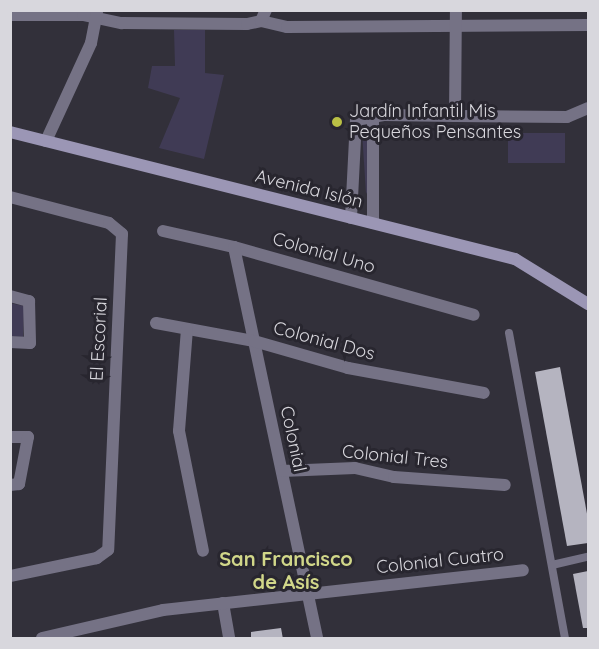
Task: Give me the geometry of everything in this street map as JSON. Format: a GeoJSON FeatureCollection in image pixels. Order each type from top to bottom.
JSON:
{"type":"FeatureCollection","features":[{"type":"Feature","properties":{"kind":"main road","name":"Avenida Islón"},"geometry":{"type":"LineString","coordinates":[[10,132],[515,259],[588,301]]}},
{"type":"Feature","properties":{"kind":"street"},"geometry":{"type":"LineString","coordinates":[[188,10],[188,24]]}},
{"type":"Feature","properties":{"kind":"street"},"geometry":{"type":"LineString","coordinates":[[455,116],[456,10]]}},
{"type":"Feature","properties":{"kind":"street"},"geometry":{"type":"LineString","coordinates":[[46,141],[91,43],[97,14]]}},
{"type":"Feature","properties":{"kind":"street"},"geometry":{"type":"LineString","coordinates":[[10,15],[97,14],[188,24],[264,16],[287,27],[588,25]]}},
{"type":"Feature","properties":{"kind":"street"},"geometry":{"type":"LineString","coordinates":[[351,218],[353,126],[364,116],[567,117],[588,108]]}},
{"type":"Feature","properties":{"kind":"street"},"geometry":{"type":"LineString","coordinates":[[373,116],[373,223]]}},
{"type":"Feature","properties":{"kind":"street","name":"El Escorial"},"geometry":{"type":"LineString","coordinates":[[10,197],[109,223],[122,234],[108,550],[97,558],[10,576]]}},
{"type":"Feature","properties":{"kind":"street","name":"Colonial Uno"},"geometry":{"type":"LineString","coordinates":[[163,231],[234,247],[474,315]]}},
{"type":"Feature","properties":{"kind":"street","name":"Colonial"},"geometry":{"type":"LineString","coordinates":[[234,247],[317,639]]}},
{"type":"Feature","properties":{"kind":"street"},"geometry":{"type":"LineString","coordinates":[[10,296],[29,301],[30,343],[10,342]]}},
{"type":"Feature","properties":{"kind":"street","name":"Colonial Dos"},"geometry":{"type":"LineString","coordinates":[[156,323],[254,341],[348,368],[484,393]]}},
{"type":"Feature","properties":{"kind":"street"},"geometry":{"type":"LineString","coordinates":[[187,329],[180,431],[203,551]]}},
{"type":"Feature","properties":{"kind":"street"},"geometry":{"type":"LineString","coordinates":[[10,437],[28,437],[19,484],[10,485]]}},
{"type":"Feature","properties":{"kind":"street","name":"Colonial Tres"},"geometry":{"type":"LineString","coordinates":[[282,471],[355,468],[394,477],[505,485]]}},
{"type":"Feature","properties":{"kind":"street","name":"Colonial Cuatro"},"geometry":{"type":"LineString","coordinates":[[42,639],[163,610],[307,592],[523,570]]}},
{"type":"Feature","properties":{"kind":"street"},"geometry":{"type":"LineString","coordinates":[[223,603],[229,639]]}},
{"type":"Feature","properties":{"kind":"lane"},"geometry":{"type":"LineString","coordinates":[[509,333],[565,639]]}},
{"type":"Feature","properties":{"kind":"lane"},"geometry":{"type":"LineString","coordinates":[[552,565],[588,558]]}},
{"type":"Feature","properties":{"kind":"shaded area"},"geometry":{"type":"Polygon","coordinates":[[[174,30],[205,30],[205,73],[224,75],[204,159],[159,148],[180,98],[148,88],[152,66],[175,66],[174,30]]]}},
{"type":"Feature","properties":{"kind":"shaded area"},"geometry":{"type":"Polygon","coordinates":[[[367,130],[367,192],[366,194],[362,131],[367,130]]]}},
{"type":"Feature","properties":{"kind":"shaded area"},"geometry":{"type":"Polygon","coordinates":[[[508,133],[565,133],[565,163],[508,163],[508,133]]]}},
{"type":"Feature","properties":{"kind":"shaded area"},"geometry":{"type":"Polygon","coordinates":[[[10,303],[24,306],[23,337],[11,336],[10,303]]]}},
{"type":"Feature","properties":{"kind":"building"},"geometry":{"type":"Polygon","coordinates":[[[560,367],[588,519],[588,543],[567,546],[535,372],[560,367]]]}},
{"type":"Feature","properties":{"kind":"building"},"geometry":{"type":"Polygon","coordinates":[[[588,571],[588,628],[583,628],[573,574],[588,571]]]}},
{"type":"Feature","properties":{"kind":"building"},"geometry":{"type":"Polygon","coordinates":[[[281,628],[283,639],[251,639],[251,632],[281,628]]]}},
{"type":"Feature","properties":{"kind":"place","name":"Jardín Infantil Mis Pequeños Pensantes"},"geometry":{"type":"Point","coordinates":[337,122]}},
{"type":"Feature","properties":{"kind":"district","name":"San Francisco de Asís"},"geometry":{"type":"Point","coordinates":[286,570]}}]}
